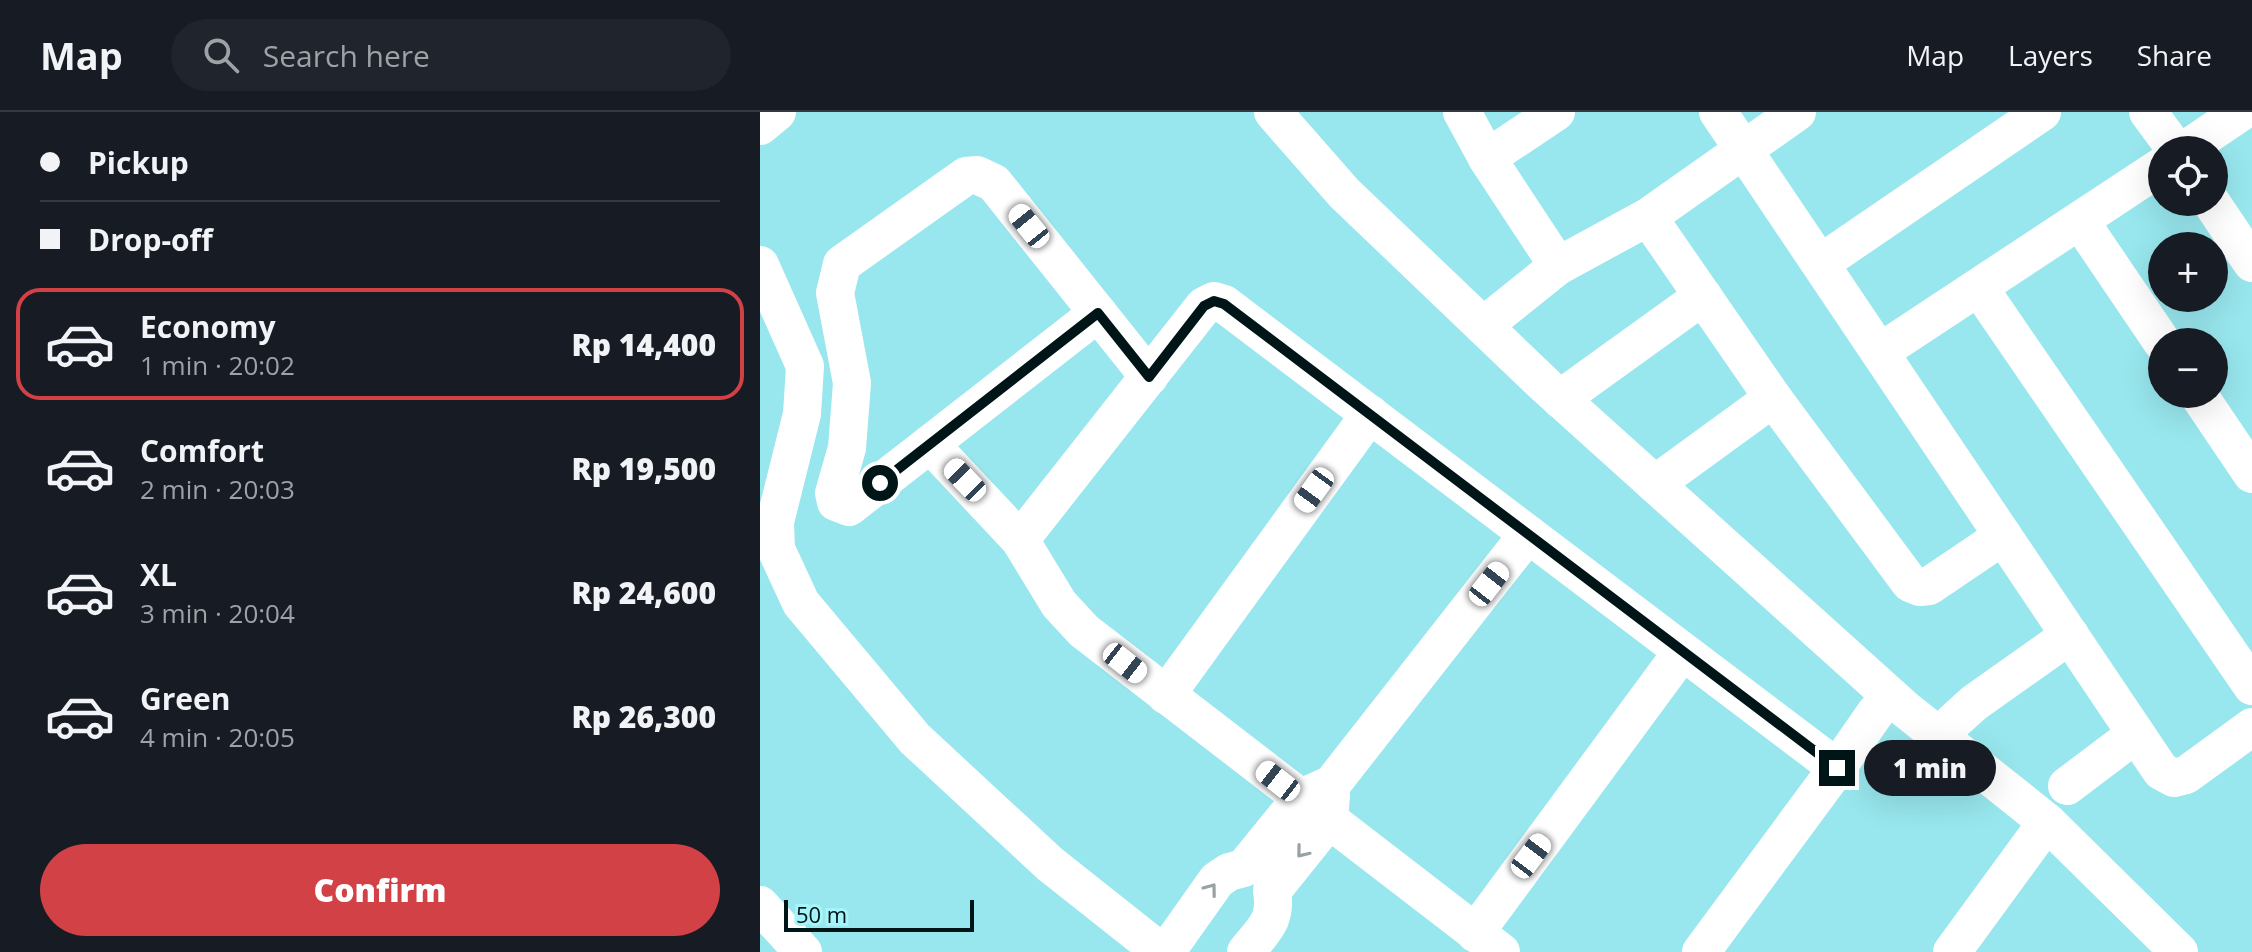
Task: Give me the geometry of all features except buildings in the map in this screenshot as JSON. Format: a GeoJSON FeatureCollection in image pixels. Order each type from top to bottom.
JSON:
{"type":"FeatureCollection","features":[{"type":"Feature","properties":{"kind":"street"},"geometry":{"type":"LineString","coordinates":[[760,126],[777,112]]}},
{"type":"Feature","properties":{"kind":"street"},"geometry":{"type":"LineString","coordinates":[[1273,112],[1344,193],[1560,399],[1905,709],[2047,822],[2179,952]]}},
{"type":"Feature","properties":{"kind":"street"},"geometry":{"type":"LineString","coordinates":[[1462,112],[1487,158],[1558,266]]}},
{"type":"Feature","properties":{"kind":"street"},"geometry":{"type":"LineString","coordinates":[[1487,158],[1556,112]]}},
{"type":"Feature","properties":{"kind":"street"},"geometry":{"type":"LineString","coordinates":[[1718,112],[2161,771],[2179,778],[2252,727]]}},
{"type":"Feature","properties":{"kind":"street"},"geometry":{"type":"LineString","coordinates":[[1483,326],[1558,266],[1648,217],[1797,112]]}},
{"type":"Feature","properties":{"kind":"street"},"geometry":{"type":"LineString","coordinates":[[1821,263],[2042,112]]}},
{"type":"Feature","properties":{"kind":"street"},"geometry":{"type":"LineString","coordinates":[[2148,112],[2166,136]]}},
{"type":"Feature","properties":{"kind":"street"},"geometry":{"type":"LineString","coordinates":[[2206,136],[2241,112]]}},
{"type":"Feature","properties":{"kind":"street"},"geometry":{"type":"LineString","coordinates":[[1098,313],[849,507],[836,502],[834,493],[847,448],[852,383],[835,293],[842,264],[966,176],[977,175],[994,183],[1098,313],[1149,377]]}},
{"type":"Feature","properties":{"kind":"street"},"geometry":{"type":"LineString","coordinates":[[1880,352],[1980,289],[2148,175]]}},
{"type":"Feature","properties":{"kind":"street"},"geometry":{"type":"LineString","coordinates":[[2220,216],[2252,263]]}},
{"type":"Feature","properties":{"kind":"street"},"geometry":{"type":"LineString","coordinates":[[1648,217],[1773,398],[1910,583],[1929,586],[2003,536]]}},
{"type":"Feature","properties":{"kind":"street"},"geometry":{"type":"LineString","coordinates":[[2080,221],[2153,328]]}},
{"type":"Feature","properties":{"kind":"street"},"geometry":{"type":"LineString","coordinates":[[760,265],[805,366],[802,414],[768,528],[801,603],[915,739],[1050,864],[1163,952],[1217,880],[1229,872],[1258,879],[1275,909],[1272,919],[1246,952]]}},
{"type":"Feature","properties":{"kind":"street"},"geometry":{"type":"LineString","coordinates":[[1980,289],[2252,686]]}},
{"type":"Feature","properties":{"kind":"street"},"geometry":{"type":"LineString","coordinates":[[1560,399],[1703,296]]}},
{"type":"Feature","properties":{"kind":"street"},"geometry":{"type":"LineString","coordinates":[[1020,540],[1204,306],[1214,301],[1224,304],[1837,768]]}},
{"type":"Feature","properties":{"kind":"street"},"geometry":{"type":"LineString","coordinates":[[1655,484],[1773,398]]}},
{"type":"Feature","properties":{"kind":"street"},"geometry":{"type":"LineString","coordinates":[[2207,408],[2252,474]]}},
{"type":"Feature","properties":{"kind":"street"},"geometry":{"type":"LineString","coordinates":[[1166,695],[1370,414]]}},
{"type":"Feature","properties":{"kind":"street"},"geometry":{"type":"LineString","coordinates":[[930,444],[1020,540],[1059,604],[1084,631],[1166,695],[1320,801],[1488,942],[1682,652]]}},
{"type":"Feature","properties":{"kind":"street"},"geometry":{"type":"LineString","coordinates":[[1258,879],[1528,534]]}},
{"type":"Feature","properties":{"kind":"street"},"geometry":{"type":"LineString","coordinates":[[1953,722],[1974,703],[2070,635]]}},
{"type":"Feature","properties":{"kind":"street"},"geometry":{"type":"LineString","coordinates":[[1701,952],[1876,712]]}},
{"type":"Feature","properties":{"kind":"street"},"geometry":{"type":"LineString","coordinates":[[2067,786],[2136,734]]}},
{"type":"Feature","properties":{"kind":"street"},"geometry":{"type":"LineString","coordinates":[[1952,952],[2047,822]]}},
{"type":"Feature","properties":{"kind":"street"},"geometry":{"type":"LineString","coordinates":[[760,905],[803,952]]}},
{"type":"Feature","properties":{"kind":"route"},"geometry":{"type":"LineString","coordinates":[[880,483],[1098,313],[1149,377],[1204,306],[1214,301],[1224,304],[1837,768]]}}]}
